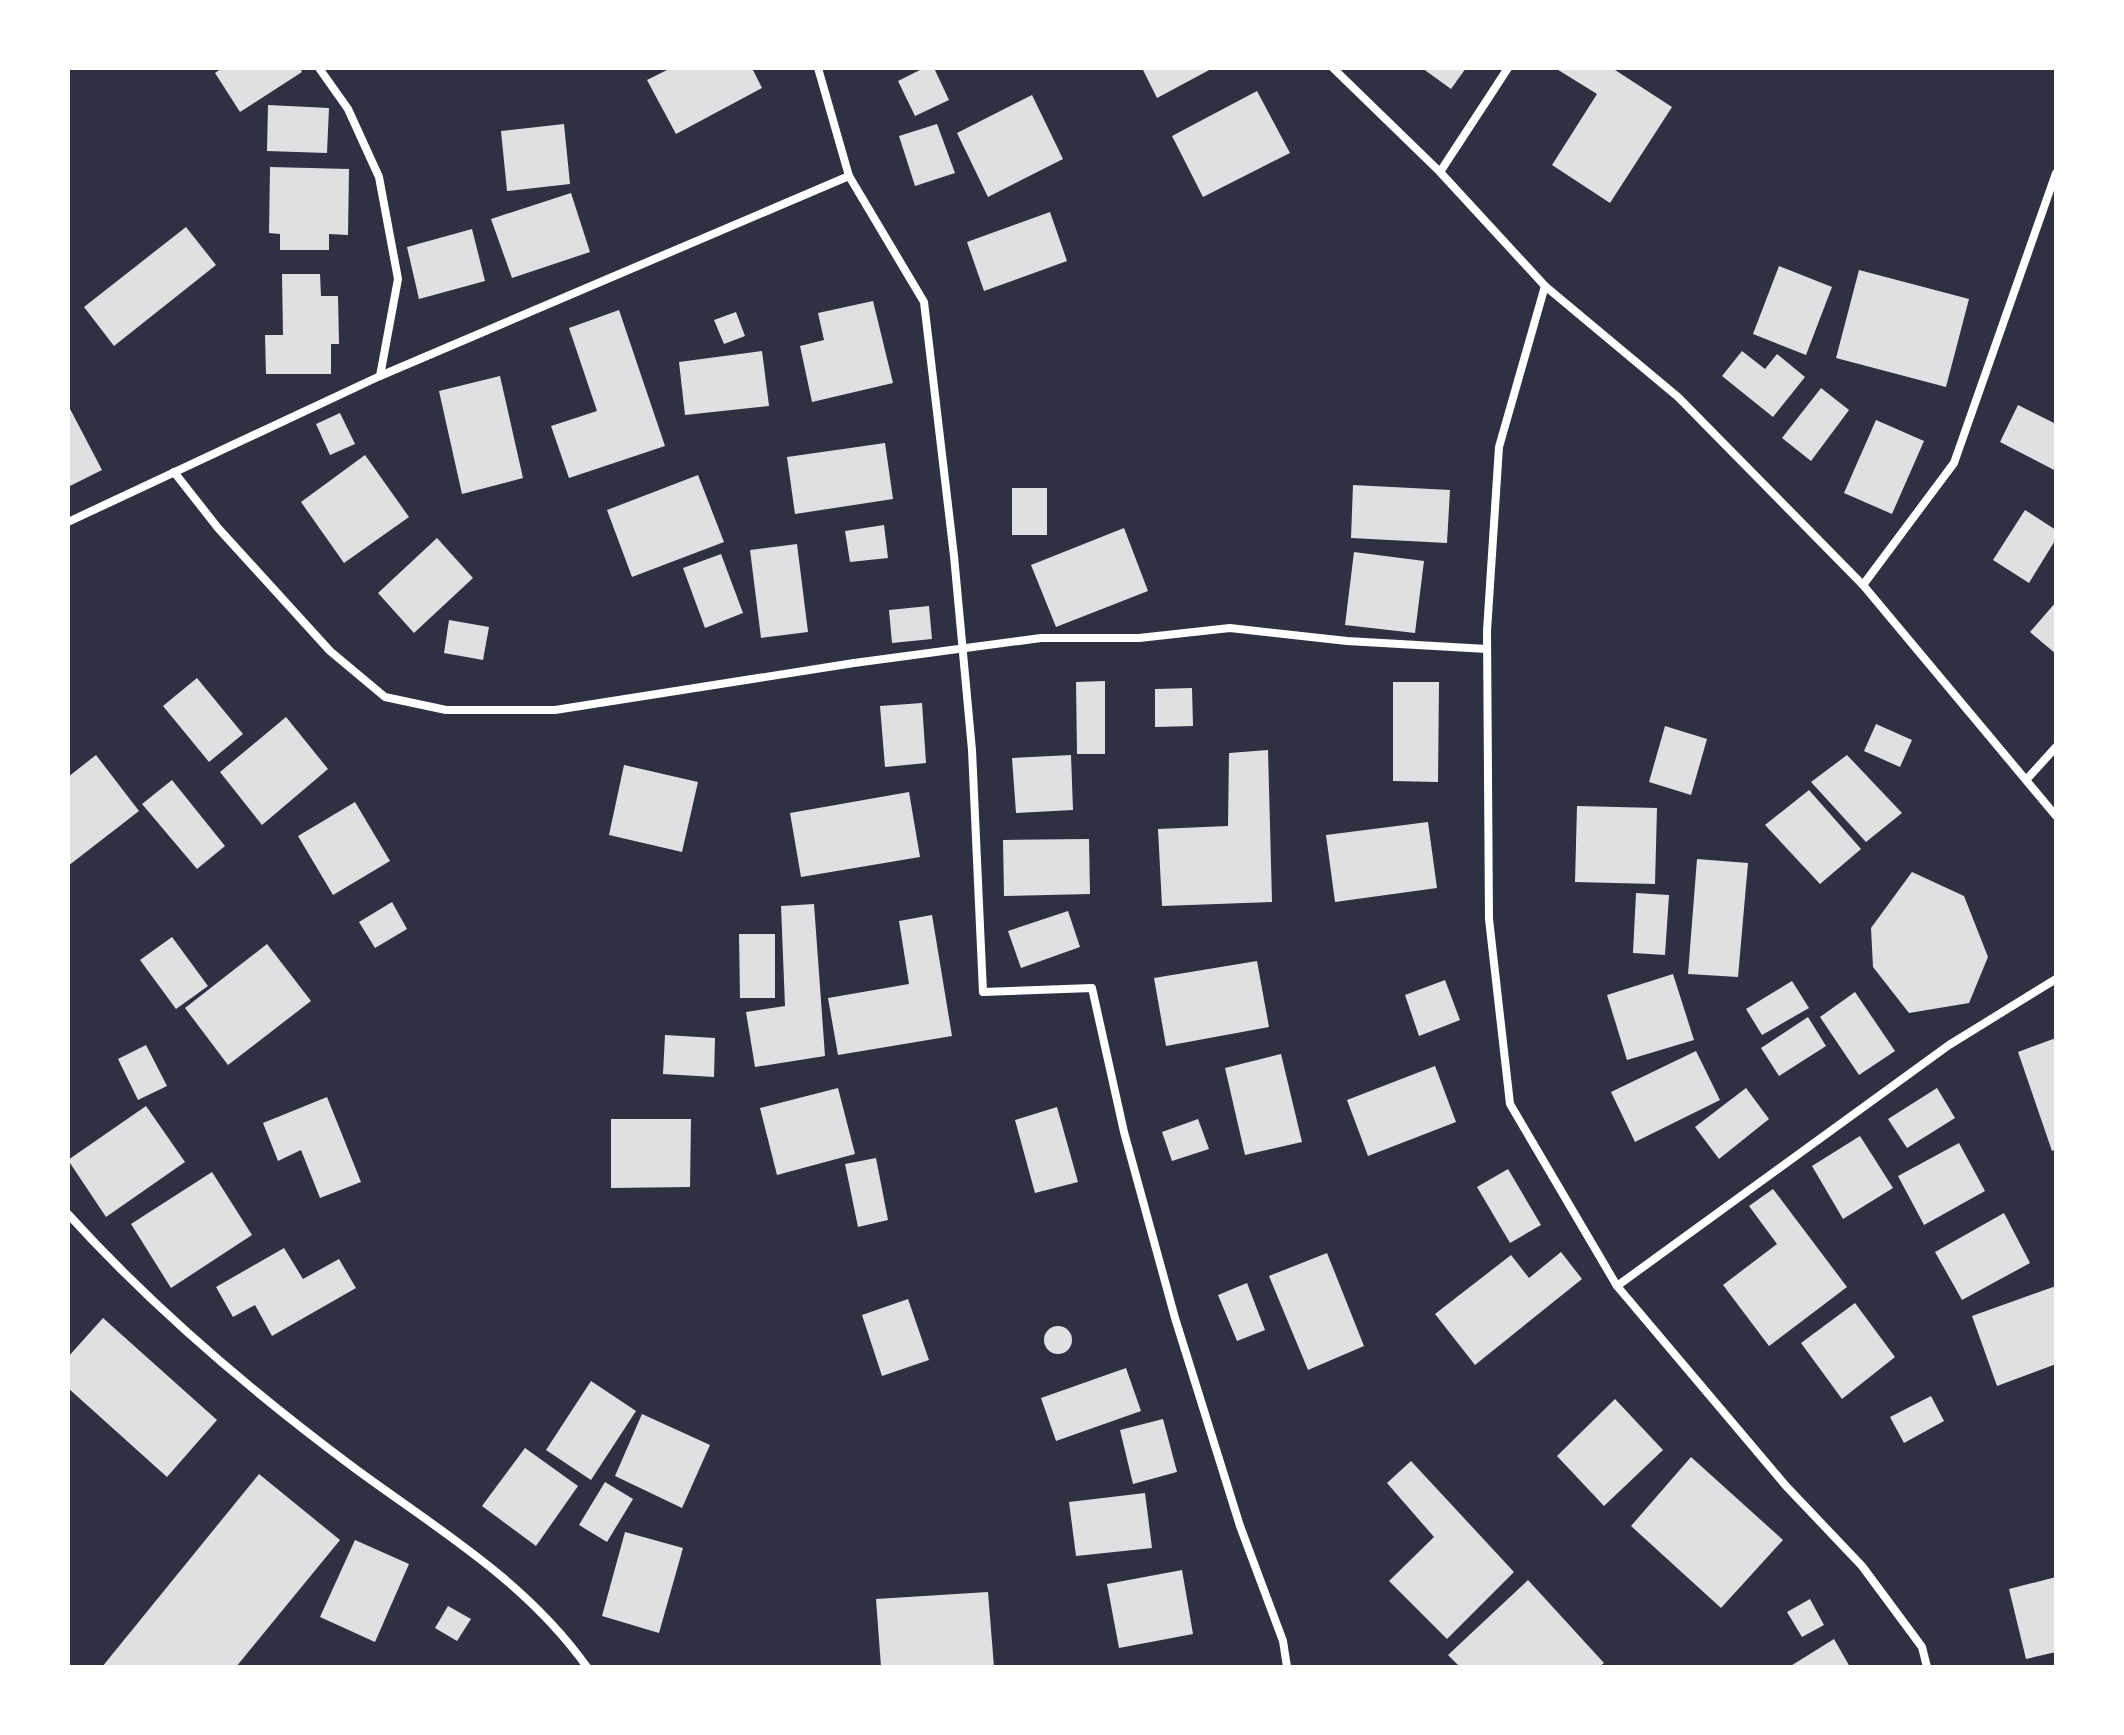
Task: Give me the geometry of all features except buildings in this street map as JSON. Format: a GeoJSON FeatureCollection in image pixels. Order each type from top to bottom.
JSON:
{"type":"FeatureCollection","features":[{"type":"Feature","properties":{"kind":"street"},"geometry":{"type":"LineString","coordinates":[[319,68],[348,109],[379,177],[398,279],[380,376]]}},
{"type":"Feature","properties":{"kind":"street"},"geometry":{"type":"LineString","coordinates":[[818,68],[849,176],[924,302],[972,750],[983,992],[1092,988],[1124,1132],[1175,1318],[1240,1526],[1283,1641],[1287,1667]]}},
{"type":"Feature","properties":{"kind":"street"},"geometry":{"type":"LineString","coordinates":[[1333,68],[1440,172],[1545,286],[1678,397],[1863,585],[2056,816]]}},
{"type":"Feature","properties":{"kind":"street"},"geometry":{"type":"LineString","coordinates":[[1440,172],[1508,68]]}},
{"type":"Feature","properties":{"kind":"street"},"geometry":{"type":"LineString","coordinates":[[1863,585],[1954,463],[2056,173]]}},
{"type":"Feature","properties":{"kind":"street"},"geometry":{"type":"LineString","coordinates":[[68,522],[380,376],[849,176]]}},
{"type":"Feature","properties":{"kind":"street"},"geometry":{"type":"LineString","coordinates":[[1545,286],[1499,447],[1487,649],[1489,919],[1510,1104],[1617,1286],[1786,1486],[1862,1566],[1922,1647],[1927,1667]]}},
{"type":"Feature","properties":{"kind":"street"},"geometry":{"type":"LineString","coordinates":[[174,472],[218,528],[330,651],[385,697],[446,710],[555,710],[854,663],[1041,638],[1139,638],[1230,628],[1347,641],[1487,649]]}},
{"type":"Feature","properties":{"kind":"street"},"geometry":{"type":"LineString","coordinates":[[2027,779],[2056,747]]}},
{"type":"Feature","properties":{"kind":"street"},"geometry":{"type":"LineString","coordinates":[[1617,1286],[1949,1045],[2056,979]]}},
{"type":"Feature","properties":{"kind":"street"},"geometry":{"type":"LineString","coordinates":[[68,1214],[219,1363],[354,1467],[498,1570],[587,1667]]}}]}
